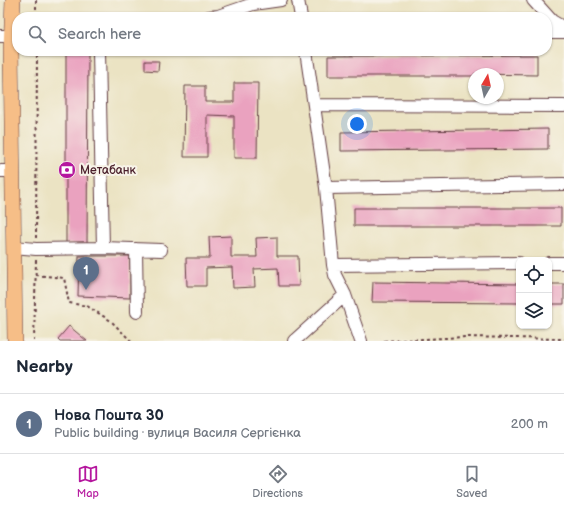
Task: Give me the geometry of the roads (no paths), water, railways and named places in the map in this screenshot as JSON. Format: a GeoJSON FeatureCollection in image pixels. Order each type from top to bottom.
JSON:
{"type":"FeatureCollection","features":[{"type":"Feature","properties":{"kind":"main road"},"geometry":{"type":"LineString","coordinates":[[13,0],[10,29],[6,171],[13,247],[15,341]]}},
{"type":"Feature","properties":{"kind":"lane"},"geometry":{"type":"LineString","coordinates":[[230,12],[253,4],[281,0]]}},
{"type":"Feature","properties":{"kind":"lane"},"geometry":{"type":"LineString","coordinates":[[298,0],[300,12]]}},
{"type":"Feature","properties":{"kind":"lane"},"geometry":{"type":"LineString","coordinates":[[533,0],[544,12]]}},
{"type":"Feature","properties":{"kind":"lane"},"geometry":{"type":"LineString","coordinates":[[552,21],[564,28]]}},
{"type":"Feature","properties":{"kind":"lane"},"geometry":{"type":"LineString","coordinates":[[552,32],[564,32]]}},
{"type":"Feature","properties":{"kind":"lane"},"geometry":{"type":"LineString","coordinates":[[99,56],[103,248]]}},
{"type":"Feature","properties":{"kind":"lane"},"geometry":{"type":"LineString","coordinates":[[307,56],[326,188],[332,265],[337,280],[345,295],[361,341]]}},
{"type":"Feature","properties":{"kind":"lane"},"geometry":{"type":"LineString","coordinates":[[314,105],[564,106]]}},
{"type":"Feature","properties":{"kind":"lane"},"geometry":{"type":"LineString","coordinates":[[326,188],[564,184]]}},
{"type":"Feature","properties":{"kind":"lane"},"geometry":{"type":"LineString","coordinates":[[13,247],[161,250]]}},
{"type":"Feature","properties":{"kind":"lane"},"geometry":{"type":"LineString","coordinates":[[136,249],[137,312]]}},
{"type":"Feature","properties":{"kind":"lane"},"geometry":{"type":"LineString","coordinates":[[552,263],[564,262]]}},
{"type":"Feature","properties":{"kind":"lane"},"geometry":{"type":"LineString","coordinates":[[332,265],[516,263]]}},
{"type":"Feature","properties":{"kind":"lane"},"geometry":{"type":"LineString","coordinates":[[294,341],[345,295]]}},
{"type":"Feature","properties":{"kind":"place","name":"Метабанк"},"geometry":{"type":"Point","coordinates":[67,170]}},
{"type":"Feature","properties":{"kind":"place","name":"Нова Пошта 30"},"geometry":{"type":"Point","coordinates":[86,290]}}]}
